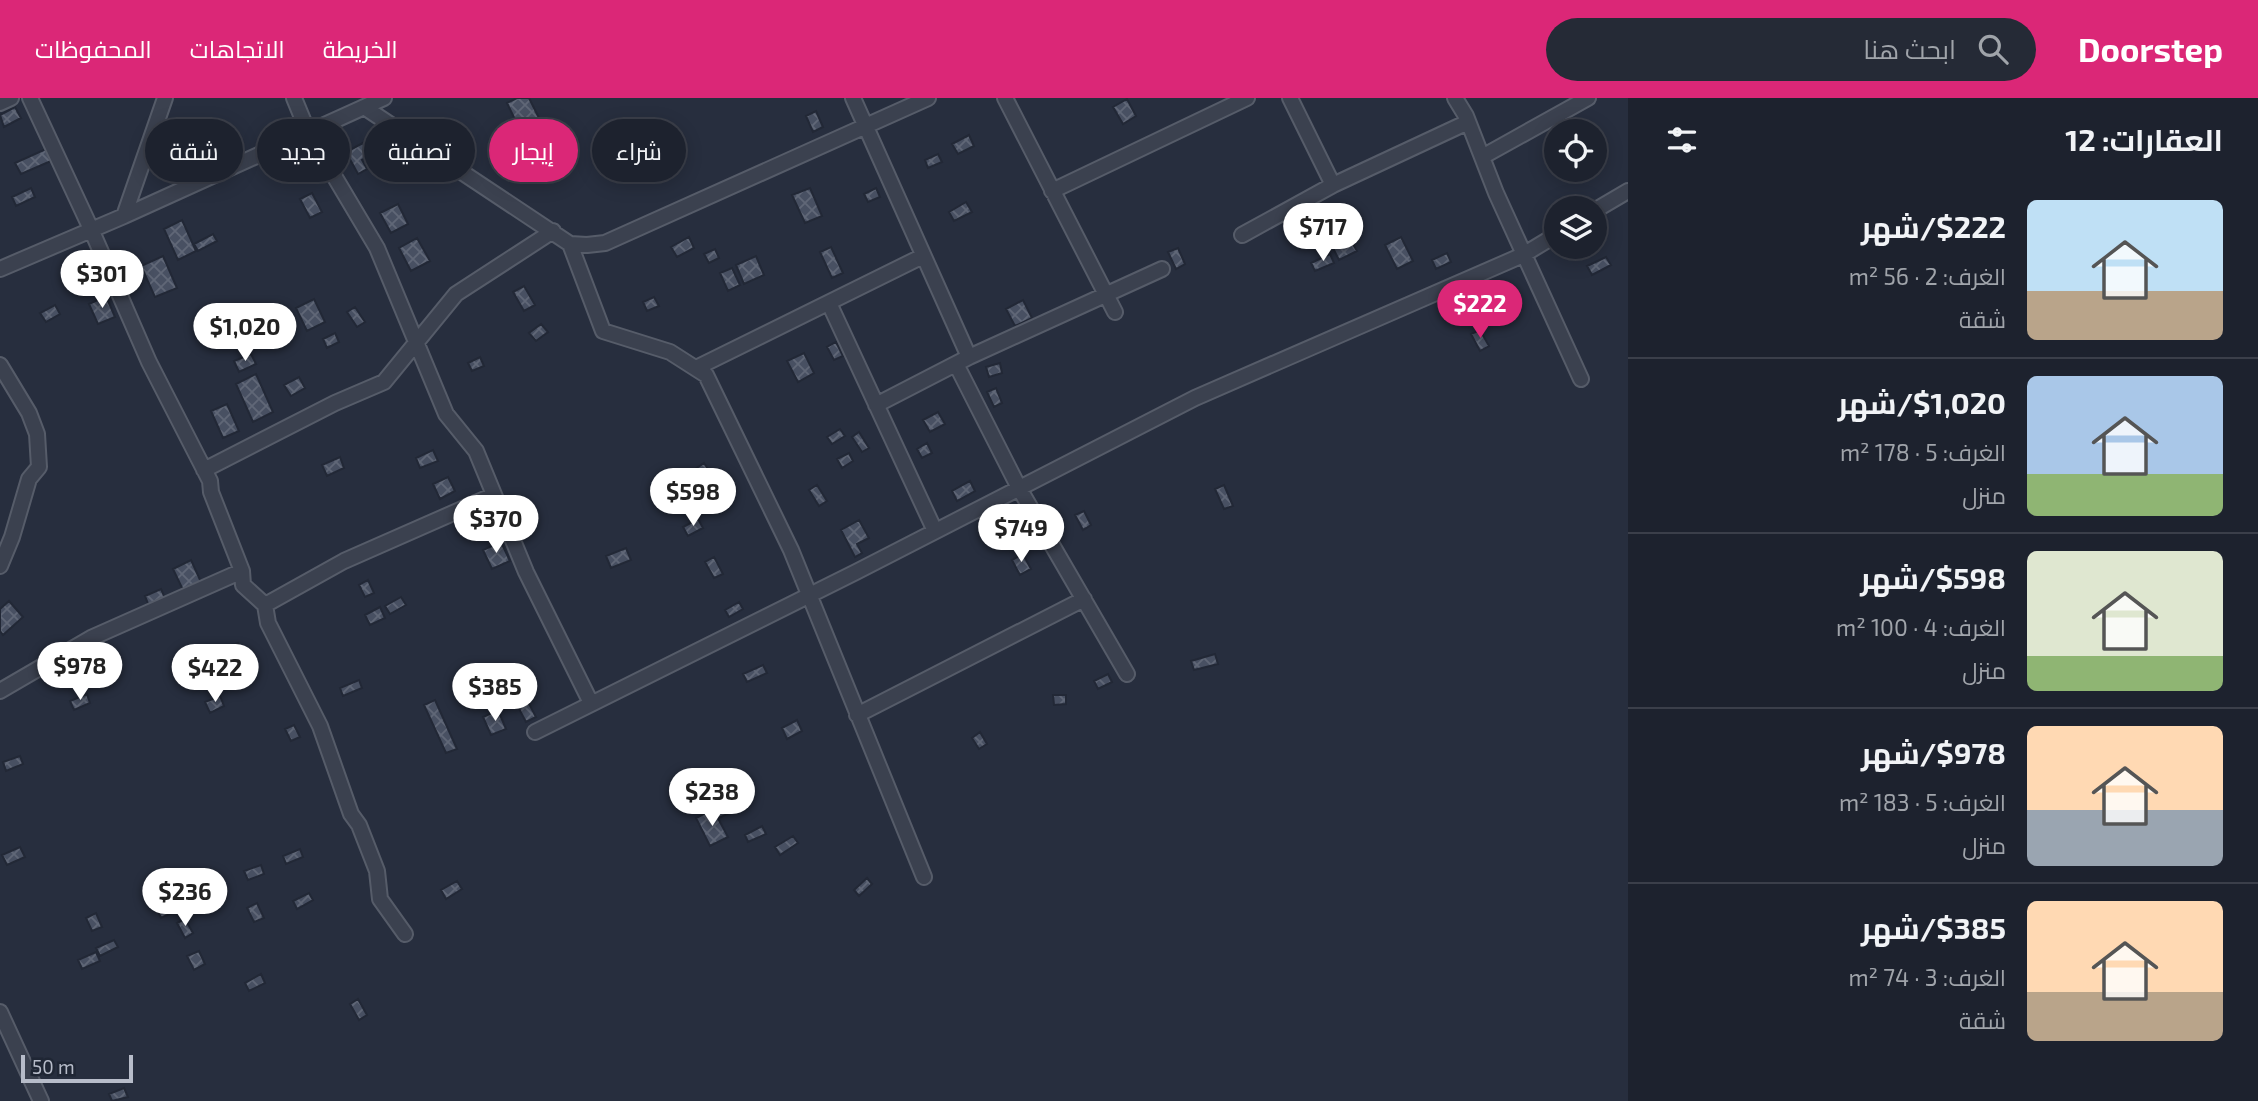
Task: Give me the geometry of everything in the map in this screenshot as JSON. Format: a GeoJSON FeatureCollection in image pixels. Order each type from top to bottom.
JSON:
{"type":"FeatureCollection","features":[{"type":"Feature","properties":{"kind":"street"},"geometry":{"type":"LineString","coordinates":[[0,103],[11,98]]}},
{"type":"Feature","properties":{"kind":"street"},"geometry":{"type":"LineString","coordinates":[[30,98],[149,362],[204,470],[242,571],[243,585],[265,605],[268,623],[320,726],[351,814],[359,824],[377,871],[380,899],[405,934]]}},
{"type":"Feature","properties":{"kind":"street"},"geometry":{"type":"LineString","coordinates":[[124,216],[165,98]]}},
{"type":"Feature","properties":{"kind":"street"},"geometry":{"type":"LineString","coordinates":[[294,98],[303,119]]}},
{"type":"Feature","properties":{"kind":"street"},"geometry":{"type":"LineString","coordinates":[[337,119],[384,98]]}},
{"type":"Feature","properties":{"kind":"street"},"geometry":{"type":"LineString","coordinates":[[853,98],[923,256],[962,360],[1019,488],[1127,674]]}},
{"type":"Feature","properties":{"kind":"street"},"geometry":{"type":"LineString","coordinates":[[570,244],[605,243],[928,98]]}},
{"type":"Feature","properties":{"kind":"street"},"geometry":{"type":"LineString","coordinates":[[1005,98],[1115,312]]}},
{"type":"Feature","properties":{"kind":"street"},"geometry":{"type":"LineString","coordinates":[[1052,191],[1247,98]]}},
{"type":"Feature","properties":{"kind":"street"},"geometry":{"type":"LineString","coordinates":[[1290,98],[1333,185]]}},
{"type":"Feature","properties":{"kind":"street"},"geometry":{"type":"LineString","coordinates":[[1455,98],[1468,122],[1523,255],[1581,379]]}},
{"type":"Feature","properties":{"kind":"street"},"geometry":{"type":"LineString","coordinates":[[1482,157],[1588,98]]}},
{"type":"Feature","properties":{"kind":"street"},"geometry":{"type":"LineString","coordinates":[[364,107],[570,244],[603,331],[670,352],[706,375],[791,550],[924,877]]}},
{"type":"Feature","properties":{"kind":"street"},"geometry":{"type":"LineString","coordinates":[[1242,235],[1333,185],[1468,122]]}},
{"type":"Feature","properties":{"kind":"street"},"geometry":{"type":"LineString","coordinates":[[0,269],[257,155]]}},
{"type":"Feature","properties":{"kind":"street"},"geometry":{"type":"LineString","coordinates":[[338,182],[377,248],[446,414],[476,451],[526,572],[592,703]]}},
{"type":"Feature","properties":{"kind":"street"},"geometry":{"type":"LineString","coordinates":[[1607,203],[1628,191]]}},
{"type":"Feature","properties":{"kind":"street"},"geometry":{"type":"LineString","coordinates":[[204,470],[335,403],[384,382],[456,294],[554,231]]}},
{"type":"Feature","properties":{"kind":"street"},"geometry":{"type":"LineString","coordinates":[[535,732],[1195,398],[1523,255],[1544,242]]}},
{"type":"Feature","properties":{"kind":"street"},"geometry":{"type":"LineString","coordinates":[[696,368],[923,256]]}},
{"type":"Feature","properties":{"kind":"street"},"geometry":{"type":"LineString","coordinates":[[876,405],[962,360],[1162,269]]}},
{"type":"Feature","properties":{"kind":"street"},"geometry":{"type":"LineString","coordinates":[[829,303],[935,531]]}},
{"type":"Feature","properties":{"kind":"street"},"geometry":{"type":"LineString","coordinates":[[0,365],[29,413],[37,434],[39,467],[29,479],[12,537],[0,566]]}},
{"type":"Feature","properties":{"kind":"street"},"geometry":{"type":"LineString","coordinates":[[265,605],[344,561],[494,495]]}},
{"type":"Feature","properties":{"kind":"street"},"geometry":{"type":"LineString","coordinates":[[0,691],[91,638],[242,571]]}},
{"type":"Feature","properties":{"kind":"street"},"geometry":{"type":"LineString","coordinates":[[857,715],[1084,599]]}},
{"type":"Feature","properties":{"kind":"street"},"geometry":{"type":"LineString","coordinates":[[0,1012],[41,1101]]}},
{"type":"Feature","properties":{"kind":"building"},"geometry":{"type":"Polygon","coordinates":[[[517,98],[529,98],[540,119],[515,119],[507,103],[517,98]]]}},
{"type":"Feature","properties":{"kind":"building"},"geometry":{"type":"Polygon","coordinates":[[[1127,99],[1136,116],[1123,124],[1113,107],[1127,99]]]}},
{"type":"Feature","properties":{"kind":"building"},"geometry":{"type":"Polygon","coordinates":[[[15,107],[21,118],[4,127],[0,115],[15,107]]]}},
{"type":"Feature","properties":{"kind":"building"},"geometry":{"type":"Polygon","coordinates":[[[816,111],[823,127],[813,132],[806,116],[816,111]]]}},
{"type":"Feature","properties":{"kind":"building"},"geometry":{"type":"Polygon","coordinates":[[[969,135],[974,146],[958,154],[952,144],[969,135]]]}},
{"type":"Feature","properties":{"kind":"building"},"geometry":{"type":"Polygon","coordinates":[[[363,143],[364,145],[364,171],[358,174],[350,159],[350,150],[363,143]]]}},
{"type":"Feature","properties":{"kind":"building"},"geometry":{"type":"Polygon","coordinates":[[[46,149],[51,161],[21,174],[15,163],[46,149]]]}},
{"type":"Feature","properties":{"kind":"building"},"geometry":{"type":"Polygon","coordinates":[[[938,154],[942,162],[928,168],[925,160],[938,154]]]}},
{"type":"Feature","properties":{"kind":"building"},"geometry":{"type":"Polygon","coordinates":[[[31,188],[35,197],[16,206],[12,197],[31,188]]]}},
{"type":"Feature","properties":{"kind":"building"},"geometry":{"type":"Polygon","coordinates":[[[810,188],[822,216],[805,223],[792,195],[810,188]]]}},
{"type":"Feature","properties":{"kind":"building"},"geometry":{"type":"Polygon","coordinates":[[[876,188],[880,197],[868,202],[864,194],[876,188]]]}},
{"type":"Feature","properties":{"kind":"building"},"geometry":{"type":"Polygon","coordinates":[[[312,193],[322,212],[310,218],[300,199],[312,193]]]}},
{"type":"Feature","properties":{"kind":"building"},"geometry":{"type":"Polygon","coordinates":[[[966,202],[972,212],[954,221],[949,212],[966,202]]]}},
{"type":"Feature","properties":{"kind":"building"},"geometry":{"type":"Polygon","coordinates":[[[398,204],[408,224],[391,233],[380,213],[398,204]]]}},
{"type":"Feature","properties":{"kind":"building"},"geometry":{"type":"Polygon","coordinates":[[[1337,214],[1342,222],[1326,231],[1321,223],[1337,214]]]}},
{"type":"Feature","properties":{"kind":"building"},"geometry":{"type":"Polygon","coordinates":[[[182,220],[196,251],[178,260],[164,229],[182,220]]]}},
{"type":"Feature","properties":{"kind":"building"},"geometry":{"type":"Polygon","coordinates":[[[213,234],[217,241],[198,251],[194,244],[213,234]]]}},
{"type":"Feature","properties":{"kind":"building"},"geometry":{"type":"Polygon","coordinates":[[[689,237],[694,248],[677,257],[671,247],[689,237]]]}},
{"type":"Feature","properties":{"kind":"building"},"geometry":{"type":"Polygon","coordinates":[[[1349,237],[1357,251],[1339,260],[1332,246],[1349,237]]]}},
{"type":"Feature","properties":{"kind":"building"},"geometry":{"type":"Polygon","coordinates":[[[1401,237],[1413,261],[1397,269],[1385,245],[1401,237]]]}},
{"type":"Feature","properties":{"kind":"building"},"geometry":{"type":"Polygon","coordinates":[[[417,238],[430,261],[411,271],[399,248],[417,238]]]}},
{"type":"Feature","properties":{"kind":"building"},"geometry":{"type":"Polygon","coordinates":[[[831,247],[843,273],[832,278],[820,252],[831,247]]]}},
{"type":"Feature","properties":{"kind":"building"},"geometry":{"type":"Polygon","coordinates":[[[1178,248],[1185,264],[1176,269],[1168,252],[1178,248]]]}},
{"type":"Feature","properties":{"kind":"building"},"geometry":{"type":"Polygon","coordinates":[[[715,249],[719,258],[709,263],[704,254],[715,249]]]}},
{"type":"Feature","properties":{"kind":"building"},"geometry":{"type":"Polygon","coordinates":[[[1447,253],[1451,262],[1436,269],[1432,260],[1447,253]]]}},
{"type":"Feature","properties":{"kind":"building"},"geometry":{"type":"Polygon","coordinates":[[[1330,254],[1334,263],[1315,271],[1311,263],[1330,254]]]}},
{"type":"Feature","properties":{"kind":"building"},"geometry":{"type":"Polygon","coordinates":[[[163,256],[177,288],[155,297],[141,266],[163,256]]]}},
{"type":"Feature","properties":{"kind":"building"},"geometry":{"type":"Polygon","coordinates":[[[756,256],[764,275],[744,284],[736,265],[756,256]]]}},
{"type":"Feature","properties":{"kind":"building"},"geometry":{"type":"Polygon","coordinates":[[[1607,259],[1611,265],[1592,275],[1587,266],[1607,259]]]}},
{"type":"Feature","properties":{"kind":"building"},"geometry":{"type":"Polygon","coordinates":[[[732,268],[740,285],[728,291],[720,273],[732,268]]]}},
{"type":"Feature","properties":{"kind":"building"},"geometry":{"type":"Polygon","coordinates":[[[93,272],[100,289],[84,296],[77,280],[93,272]]]}},
{"type":"Feature","properties":{"kind":"building"},"geometry":{"type":"Polygon","coordinates":[[[524,286],[535,305],[524,311],[513,292],[524,286]]]}},
{"type":"Feature","properties":{"kind":"building"},"geometry":{"type":"Polygon","coordinates":[[[106,296],[115,317],[98,324],[89,304],[106,296]]]}},
{"type":"Feature","properties":{"kind":"building"},"geometry":{"type":"Polygon","coordinates":[[[654,297],[659,306],[647,311],[643,302],[654,297]]]}},
{"type":"Feature","properties":{"kind":"building"},"geometry":{"type":"Polygon","coordinates":[[[314,299],[325,322],[307,331],[296,308],[314,299]]]}},
{"type":"Feature","properties":{"kind":"building"},"geometry":{"type":"Polygon","coordinates":[[[1023,300],[1032,318],[1015,326],[1006,309],[1023,300]]]}},
{"type":"Feature","properties":{"kind":"building"},"geometry":{"type":"Polygon","coordinates":[[[55,305],[60,314],[46,322],[40,313],[55,305]]]}},
{"type":"Feature","properties":{"kind":"building"},"geometry":{"type":"Polygon","coordinates":[[[355,307],[365,322],[357,327],[347,312],[355,307]]]}},
{"type":"Feature","properties":{"kind":"building"},"geometry":{"type":"Polygon","coordinates":[[[266,317],[271,328],[257,335],[252,324],[266,317]]]}},
{"type":"Feature","properties":{"kind":"building"},"geometry":{"type":"Polygon","coordinates":[[[225,322],[232,336],[213,346],[206,332],[225,322]]]}},
{"type":"Feature","properties":{"kind":"building"},"geometry":{"type":"Polygon","coordinates":[[[248,322],[255,334],[245,339],[239,327],[248,322]]]}},
{"type":"Feature","properties":{"kind":"building"},"geometry":{"type":"Polygon","coordinates":[[[541,324],[548,332],[536,341],[529,333],[541,324]]]}},
{"type":"Feature","properties":{"kind":"building"},"geometry":{"type":"Polygon","coordinates":[[[1480,330],[1489,346],[1480,351],[1471,334],[1480,330]]]}},
{"type":"Feature","properties":{"kind":"building"},"geometry":{"type":"Polygon","coordinates":[[[335,333],[339,342],[327,348],[323,339],[335,333]]]}},
{"type":"Feature","properties":{"kind":"building"},"geometry":{"type":"Polygon","coordinates":[[[836,342],[843,356],[834,360],[827,347],[836,342]]]}},
{"type":"Feature","properties":{"kind":"building"},"geometry":{"type":"Polygon","coordinates":[[[804,353],[814,373],[798,382],[787,361],[804,353]]]}},
{"type":"Feature","properties":{"kind":"building"},"geometry":{"type":"Polygon","coordinates":[[[251,354],[256,364],[239,372],[234,361],[251,354]]]}},
{"type":"Feature","properties":{"kind":"building"},"geometry":{"type":"Polygon","coordinates":[[[480,357],[484,366],[472,371],[468,363],[480,357]]]}},
{"type":"Feature","properties":{"kind":"building"},"geometry":{"type":"Polygon","coordinates":[[[1000,363],[1002,373],[989,377],[986,367],[1000,363]]]}},
{"type":"Feature","properties":{"kind":"building"},"geometry":{"type":"Polygon","coordinates":[[[256,374],[273,412],[253,422],[236,384],[256,374]]]}},
{"type":"Feature","properties":{"kind":"building"},"geometry":{"type":"Polygon","coordinates":[[[299,377],[305,388],[291,396],[284,385],[299,377]]]}},
{"type":"Feature","properties":{"kind":"building"},"geometry":{"type":"Polygon","coordinates":[[[996,388],[1002,403],[994,407],[987,392],[996,388]]]}},
{"type":"Feature","properties":{"kind":"building"},"geometry":{"type":"Polygon","coordinates":[[[227,404],[239,431],[223,438],[211,411],[227,404]]]}},
{"type":"Feature","properties":{"kind":"building"},"geometry":{"type":"Polygon","coordinates":[[[938,412],[945,424],[930,432],[923,420],[938,412]]]}},
{"type":"Feature","properties":{"kind":"building"},"geometry":{"type":"Polygon","coordinates":[[[840,429],[845,436],[832,444],[827,437],[840,429]]]}},
{"type":"Feature","properties":{"kind":"building"},"geometry":{"type":"Polygon","coordinates":[[[859,432],[869,448],[862,452],[852,437],[859,432]]]}},
{"type":"Feature","properties":{"kind":"building"},"geometry":{"type":"Polygon","coordinates":[[[927,443],[932,453],[922,458],[917,449],[927,443]]]}},
{"type":"Feature","properties":{"kind":"building"},"geometry":{"type":"Polygon","coordinates":[[[433,450],[438,461],[420,468],[416,458],[433,450]]]}},
{"type":"Feature","properties":{"kind":"building"},"geometry":{"type":"Polygon","coordinates":[[[849,453],[853,461],[842,468],[837,459],[849,453]]]}},
{"type":"Feature","properties":{"kind":"building"},"geometry":{"type":"Polygon","coordinates":[[[340,457],[344,468],[327,476],[322,465],[340,457]]]}},
{"type":"Feature","properties":{"kind":"building"},"geometry":{"type":"Polygon","coordinates":[[[704,463],[710,472],[693,482],[688,474],[704,463]]]}},
{"type":"Feature","properties":{"kind":"building"},"geometry":{"type":"Polygon","coordinates":[[[448,477],[455,491],[440,499],[433,484],[448,477]]]}},
{"type":"Feature","properties":{"kind":"building"},"geometry":{"type":"Polygon","coordinates":[[[970,481],[975,491],[957,501],[952,491],[970,481]]]}},
{"type":"Feature","properties":{"kind":"building"},"geometry":{"type":"Polygon","coordinates":[[[817,485],[827,501],[819,506],[809,490],[817,485]]]}},
{"type":"Feature","properties":{"kind":"building"},"geometry":{"type":"Polygon","coordinates":[[[1224,485],[1233,506],[1224,509],[1215,489],[1224,485]]]}},
{"type":"Feature","properties":{"kind":"building"},"geometry":{"type":"Polygon","coordinates":[[[687,489],[694,505],[683,510],[675,494],[687,489]]]}},
{"type":"Feature","properties":{"kind":"building"},"geometry":{"type":"Polygon","coordinates":[[[1084,511],[1091,525],[1083,530],[1075,515],[1084,511]]]}},
{"type":"Feature","properties":{"kind":"building"},"geometry":{"type":"Polygon","coordinates":[[[698,519],[703,528],[688,536],[683,527],[698,519]]]}},
{"type":"Feature","properties":{"kind":"building"},"geometry":{"type":"Polygon","coordinates":[[[859,520],[869,538],[857,544],[862,553],[855,557],[841,530],[859,520]]]}},
{"type":"Feature","properties":{"kind":"building"},"geometry":{"type":"Polygon","coordinates":[[[1002,520],[1010,536],[1003,540],[995,524],[1002,520]]]}},
{"type":"Feature","properties":{"kind":"building"},"geometry":{"type":"Polygon","coordinates":[[[501,542],[510,561],[492,569],[483,550],[501,542]]]}},
{"type":"Feature","properties":{"kind":"building"},"geometry":{"type":"Polygon","coordinates":[[[626,548],[631,560],[611,568],[606,556],[626,548]]]}},
{"type":"Feature","properties":{"kind":"building"},"geometry":{"type":"Polygon","coordinates":[[[1023,554],[1031,569],[1020,575],[1012,560],[1023,554]]]}},
{"type":"Feature","properties":{"kind":"building"},"geometry":{"type":"Polygon","coordinates":[[[714,557],[723,574],[714,578],[705,562],[714,557]]]}},
{"type":"Feature","properties":{"kind":"building"},"geometry":{"type":"Polygon","coordinates":[[[191,560],[201,582],[183,590],[173,569],[191,560]]]}},
{"type":"Feature","properties":{"kind":"building"},"geometry":{"type":"Polygon","coordinates":[[[368,580],[374,593],[365,597],[359,585],[368,580]]]}},
{"type":"Feature","properties":{"kind":"building"},"geometry":{"type":"Polygon","coordinates":[[[161,589],[165,598],[149,606],[145,596],[161,589]]]}},
{"type":"Feature","properties":{"kind":"building"},"geometry":{"type":"Polygon","coordinates":[[[401,597],[406,605],[390,614],[385,606],[401,597]]]}},
{"type":"Feature","properties":{"kind":"building"},"geometry":{"type":"Polygon","coordinates":[[[9,601],[23,617],[3,635],[0,631],[0,609],[9,601]]]}},
{"type":"Feature","properties":{"kind":"building"},"geometry":{"type":"Polygon","coordinates":[[[739,602],[743,609],[729,617],[725,610],[739,602]]]}},
{"type":"Feature","properties":{"kind":"building"},"geometry":{"type":"Polygon","coordinates":[[[380,607],[385,618],[370,625],[365,615],[380,607]]]}},
{"type":"Feature","properties":{"kind":"building"},"geometry":{"type":"Polygon","coordinates":[[[238,643],[241,653],[228,657],[225,647],[238,643]]]}},
{"type":"Feature","properties":{"kind":"building"},"geometry":{"type":"Polygon","coordinates":[[[1215,654],[1218,664],[1194,670],[1191,661],[1215,654]]]}},
{"type":"Feature","properties":{"kind":"building"},"geometry":{"type":"Polygon","coordinates":[[[763,665],[767,673],[747,682],[743,674],[763,665]]]}},
{"type":"Feature","properties":{"kind":"building"},"geometry":{"type":"Polygon","coordinates":[[[1108,674],[1112,682],[1098,689],[1094,681],[1108,674]]]}},
{"type":"Feature","properties":{"kind":"building"},"geometry":{"type":"Polygon","coordinates":[[[507,679],[515,695],[504,700],[497,683],[507,679]]]}},
{"type":"Feature","properties":{"kind":"building"},"geometry":{"type":"Polygon","coordinates":[[[359,680],[362,688],[343,696],[340,688],[359,680]]]}},
{"type":"Feature","properties":{"kind":"building"},"geometry":{"type":"Polygon","coordinates":[[[87,694],[90,703],[74,710],[70,701],[87,694]]]}},
{"type":"Feature","properties":{"kind":"building"},"geometry":{"type":"Polygon","coordinates":[[[1053,695],[1066,695],[1066,704],[1054,705],[1053,695]]]}},
{"type":"Feature","properties":{"kind":"building"},"geometry":{"type":"Polygon","coordinates":[[[220,696],[224,706],[210,713],[205,702],[220,696]]]}},
{"type":"Feature","properties":{"kind":"building"},"geometry":{"type":"Polygon","coordinates":[[[435,700],[457,749],[446,753],[424,705],[435,700]]]}},
{"type":"Feature","properties":{"kind":"building"},"geometry":{"type":"Polygon","coordinates":[[[527,700],[536,717],[526,722],[517,705],[527,700]]]}},
{"type":"Feature","properties":{"kind":"building"},"geometry":{"type":"Polygon","coordinates":[[[498,710],[506,729],[491,735],[483,717],[498,710]]]}},
{"type":"Feature","properties":{"kind":"building"},"geometry":{"type":"Polygon","coordinates":[[[797,720],[802,731],[787,739],[782,728],[797,720]]]}},
{"type":"Feature","properties":{"kind":"building"},"geometry":{"type":"Polygon","coordinates":[[[294,725],[300,737],[291,741],[285,729],[294,725]]]}},
{"type":"Feature","properties":{"kind":"building"},"geometry":{"type":"Polygon","coordinates":[[[980,732],[987,744],[979,749],[972,738],[980,732]]]}},
{"type":"Feature","properties":{"kind":"building"},"geometry":{"type":"Polygon","coordinates":[[[20,756],[23,764],[6,771],[3,762],[20,756]]]}},
{"type":"Feature","properties":{"kind":"building"},"geometry":{"type":"Polygon","coordinates":[[[737,798],[742,807],[719,818],[714,809],[737,798]]]}},
{"type":"Feature","properties":{"kind":"building"},"geometry":{"type":"Polygon","coordinates":[[[713,809],[728,837],[710,846],[696,818],[713,809]]]}},
{"type":"Feature","properties":{"kind":"building"},"geometry":{"type":"Polygon","coordinates":[[[762,826],[766,834],[748,842],[745,835],[762,826]]]}},
{"type":"Feature","properties":{"kind":"building"},"geometry":{"type":"Polygon","coordinates":[[[793,836],[798,843],[780,855],[775,847],[793,836]]]}},
{"type":"Feature","properties":{"kind":"building"},"geometry":{"type":"Polygon","coordinates":[[[20,847],[25,857],[7,865],[2,855],[20,847]]]}},
{"type":"Feature","properties":{"kind":"building"},"geometry":{"type":"Polygon","coordinates":[[[300,849],[303,857],[286,864],[283,856],[300,849]]]}},
{"type":"Feature","properties":{"kind":"building"},"geometry":{"type":"Polygon","coordinates":[[[261,865],[264,874],[248,880],[244,871],[261,865]]]}},
{"type":"Feature","properties":{"kind":"building"},"geometry":{"type":"Polygon","coordinates":[[[867,878],[872,884],[859,896],[854,890],[867,878]]]}},
{"type":"Feature","properties":{"kind":"building"},"geometry":{"type":"Polygon","coordinates":[[[457,881],[462,889],[446,899],[441,890],[457,881]]]}},
{"type":"Feature","properties":{"kind":"building"},"geometry":{"type":"Polygon","coordinates":[[[309,893],[313,900],[297,909],[293,901],[309,893]]]}},
{"type":"Feature","properties":{"kind":"building"},"geometry":{"type":"Polygon","coordinates":[[[172,903],[176,911],[161,918],[157,909],[172,903]]]}},
{"type":"Feature","properties":{"kind":"building"},"geometry":{"type":"Polygon","coordinates":[[[257,903],[264,918],[254,922],[247,908],[257,903]]]}},
{"type":"Feature","properties":{"kind":"building"},"geometry":{"type":"Polygon","coordinates":[[[96,913],[102,927],[92,931],[86,918],[96,913]]]}},
{"type":"Feature","properties":{"kind":"building"},"geometry":{"type":"Polygon","coordinates":[[[185,919],[193,933],[185,938],[177,923],[185,919]]]}},
{"type":"Feature","properties":{"kind":"building"},"geometry":{"type":"Polygon","coordinates":[[[114,940],[118,947],[100,956],[96,948],[114,940]]]}},
{"type":"Feature","properties":{"kind":"building"},"geometry":{"type":"Polygon","coordinates":[[[199,951],[205,964],[194,970],[187,956],[199,951]]]}},
{"type":"Feature","properties":{"kind":"building"},"geometry":{"type":"Polygon","coordinates":[[[96,952],[100,961],[82,969],[78,960],[96,952]]]}},
{"type":"Feature","properties":{"kind":"building"},"geometry":{"type":"Polygon","coordinates":[[[261,974],[265,983],[249,991],[245,983],[261,974]]]}},
{"type":"Feature","properties":{"kind":"building"},"geometry":{"type":"Polygon","coordinates":[[[358,999],[367,1015],[359,1020],[350,1004],[358,999]]]}},
{"type":"Feature","properties":{"kind":"building"},"geometry":{"type":"Polygon","coordinates":[[[124,1088],[128,1097],[112,1101],[109,1094],[124,1088]]]}}]}
